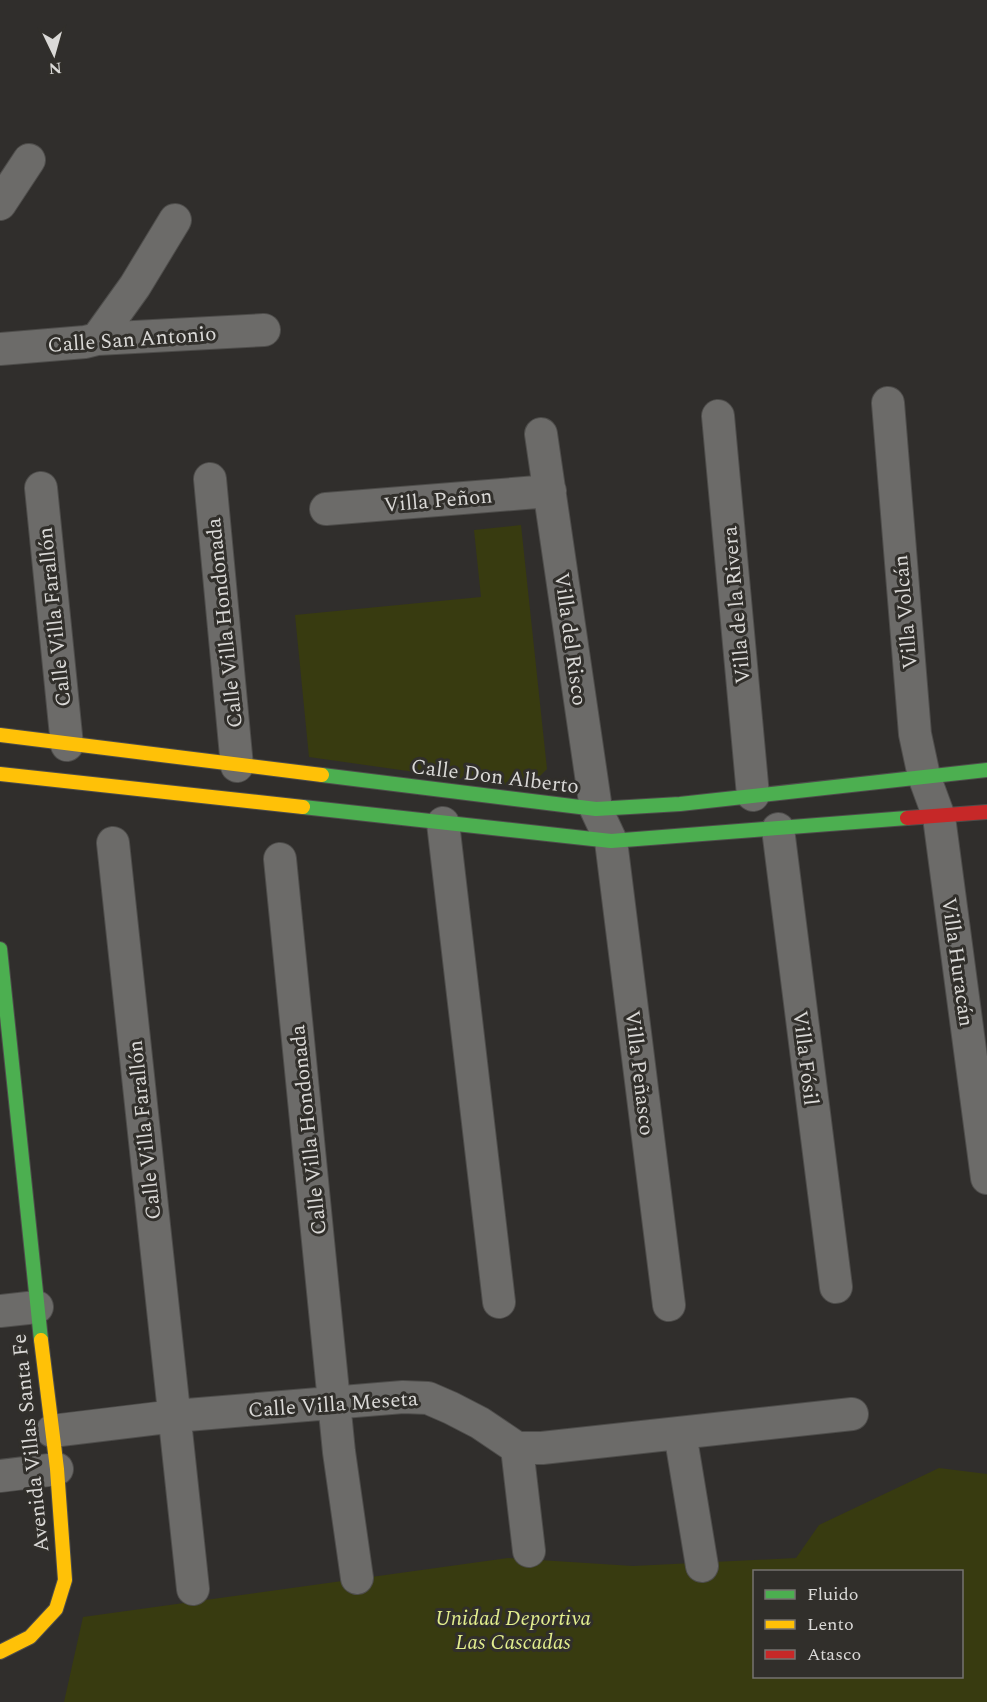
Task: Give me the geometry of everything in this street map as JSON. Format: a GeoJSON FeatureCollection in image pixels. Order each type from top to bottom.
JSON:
{"type":"FeatureCollection","features":[{"type":"Feature","properties":{"kind":"street"},"geometry":{"type":"LineString","coordinates":[[0,204],[29,160]]}},
{"type":"Feature","properties":{"kind":"street"},"geometry":{"type":"LineString","coordinates":[[97,339],[135,286],[175,220]]}},
{"type":"Feature","properties":{"kind":"street","name":"Calle San Antonio"},"geometry":{"type":"LineString","coordinates":[[0,349],[86,342],[97,339],[264,330]]}},
{"type":"Feature","properties":{"kind":"street","name":"Villa Volcán"},"geometry":{"type":"LineString","coordinates":[[888,404],[915,734],[924,776],[939,817]]}},
{"type":"Feature","properties":{"kind":"street","name":"Villa de la Rivera"},"geometry":{"type":"LineString","coordinates":[[718,416],[753,795]]}},
{"type":"Feature","properties":{"kind":"street","name":"Villa del Risco"},"geometry":{"type":"LineString","coordinates":[[541,434],[596,809],[611,841]]}},
{"type":"Feature","properties":{"kind":"street","name":"Calle Villa Hondonada"},"geometry":{"type":"LineString","coordinates":[[210,479],[237,766]]}},
{"type":"Feature","properties":{"kind":"street","name":"Calle Villa Farallón"},"geometry":{"type":"LineString","coordinates":[[41,488],[67,745]]}},
{"type":"Feature","properties":{"kind":"street","name":"Villa Peñon"},"geometry":{"type":"LineString","coordinates":[[326,509],[550,491]]}},
{"type":"Feature","properties":{"kind":"street","name":"Calle Don Alberto"},"geometry":{"type":"LineString","coordinates":[[0,735],[596,809],[680,804],[987,770]]}},
{"type":"Feature","properties":{"kind":"street"},"geometry":{"type":"LineString","coordinates":[[0,774],[611,841],[987,812]]}},
{"type":"Feature","properties":{"kind":"street","name":"Villa Huracán"},"geometry":{"type":"LineString","coordinates":[[939,817],[987,1178]]}},
{"type":"Feature","properties":{"kind":"street"},"geometry":{"type":"LineString","coordinates":[[444,823],[499,1302]]}},
{"type":"Feature","properties":{"kind":"street","name":"Villa Fósil"},"geometry":{"type":"LineString","coordinates":[[778,829],[836,1287]]}},
{"type":"Feature","properties":{"kind":"street","name":"Villa Peñasco"},"geometry":{"type":"LineString","coordinates":[[611,841],[669,1305]]}},
{"type":"Feature","properties":{"kind":"street","name":"Calle Villa Farallón"},"geometry":{"type":"LineString","coordinates":[[113,843],[193,1588]]}},
{"type":"Feature","properties":{"kind":"street","name":"Calle Villa Hondonada"},"geometry":{"type":"LineString","coordinates":[[280,859],[336,1401],[339,1452],[357,1578]]}},
{"type":"Feature","properties":{"kind":"street","name":"Avenida Villas Santa Fe"},"geometry":{"type":"LineString","coordinates":[[0,1652],[30,1637],[56,1609],[65,1580],[57,1468],[37,1307],[10,1144],[1,963]]}},
{"type":"Feature","properties":{"kind":"street"},"geometry":{"type":"LineString","coordinates":[[0,1311],[37,1307]]}},
{"type":"Feature","properties":{"kind":"street","name":"Calle Villa Meseta"},"geometry":{"type":"LineString","coordinates":[[52,1431],[175,1416],[403,1397],[428,1398],[480,1423],[517,1448]]}},
{"type":"Feature","properties":{"kind":"street"},"geometry":{"type":"LineString","coordinates":[[530,1551],[517,1448],[542,1448],[852,1414]]}},
{"type":"Feature","properties":{"kind":"street"},"geometry":{"type":"LineString","coordinates":[[680,1433],[702,1566]]}},
{"type":"Feature","properties":{"kind":"street"},"geometry":{"type":"LineString","coordinates":[[0,1476],[57,1468]]}},
{"type":"Feature","properties":{"kind":"green space"},"geometry":{"type":"Polygon","coordinates":[[[521,525],[547,769],[528,788],[309,757],[295,615],[481,597],[474,530],[521,525]]]}},
{"type":"Feature","properties":{"kind":"green space","name":"Unidad Deportiva Las Cascadas"},"geometry":{"type":"Polygon","coordinates":[[[939,1468],[987,1474],[987,1702],[64,1702],[83,1617],[508,1558],[633,1566],[796,1558],[819,1525],[939,1468]]]}},
{"type":"Feature","properties":{"kind":"traffic: fast"},"geometry":{"type":"LineString","coordinates":[[322,775],[596,809],[680,804],[987,770]]}},
{"type":"Feature","properties":{"kind":"traffic: fast"},"geometry":{"type":"LineString","coordinates":[[303,807],[611,841],[907,818]]}},
{"type":"Feature","properties":{"kind":"traffic: fast"},"geometry":{"type":"LineString","coordinates":[[0,949],[41,1340]]}},
{"type":"Feature","properties":{"kind":"traffic: slow"},"geometry":{"type":"LineString","coordinates":[[0,735],[322,775]]}},
{"type":"Feature","properties":{"kind":"traffic: slow"},"geometry":{"type":"LineString","coordinates":[[0,774],[303,807]]}},
{"type":"Feature","properties":{"kind":"traffic: slow"},"geometry":{"type":"LineString","coordinates":[[0,1652],[30,1637],[56,1609],[65,1580],[57,1469],[41,1340]]}},
{"type":"Feature","properties":{"kind":"traffic: jam"},"geometry":{"type":"LineString","coordinates":[[907,818],[987,812]]}}]}
